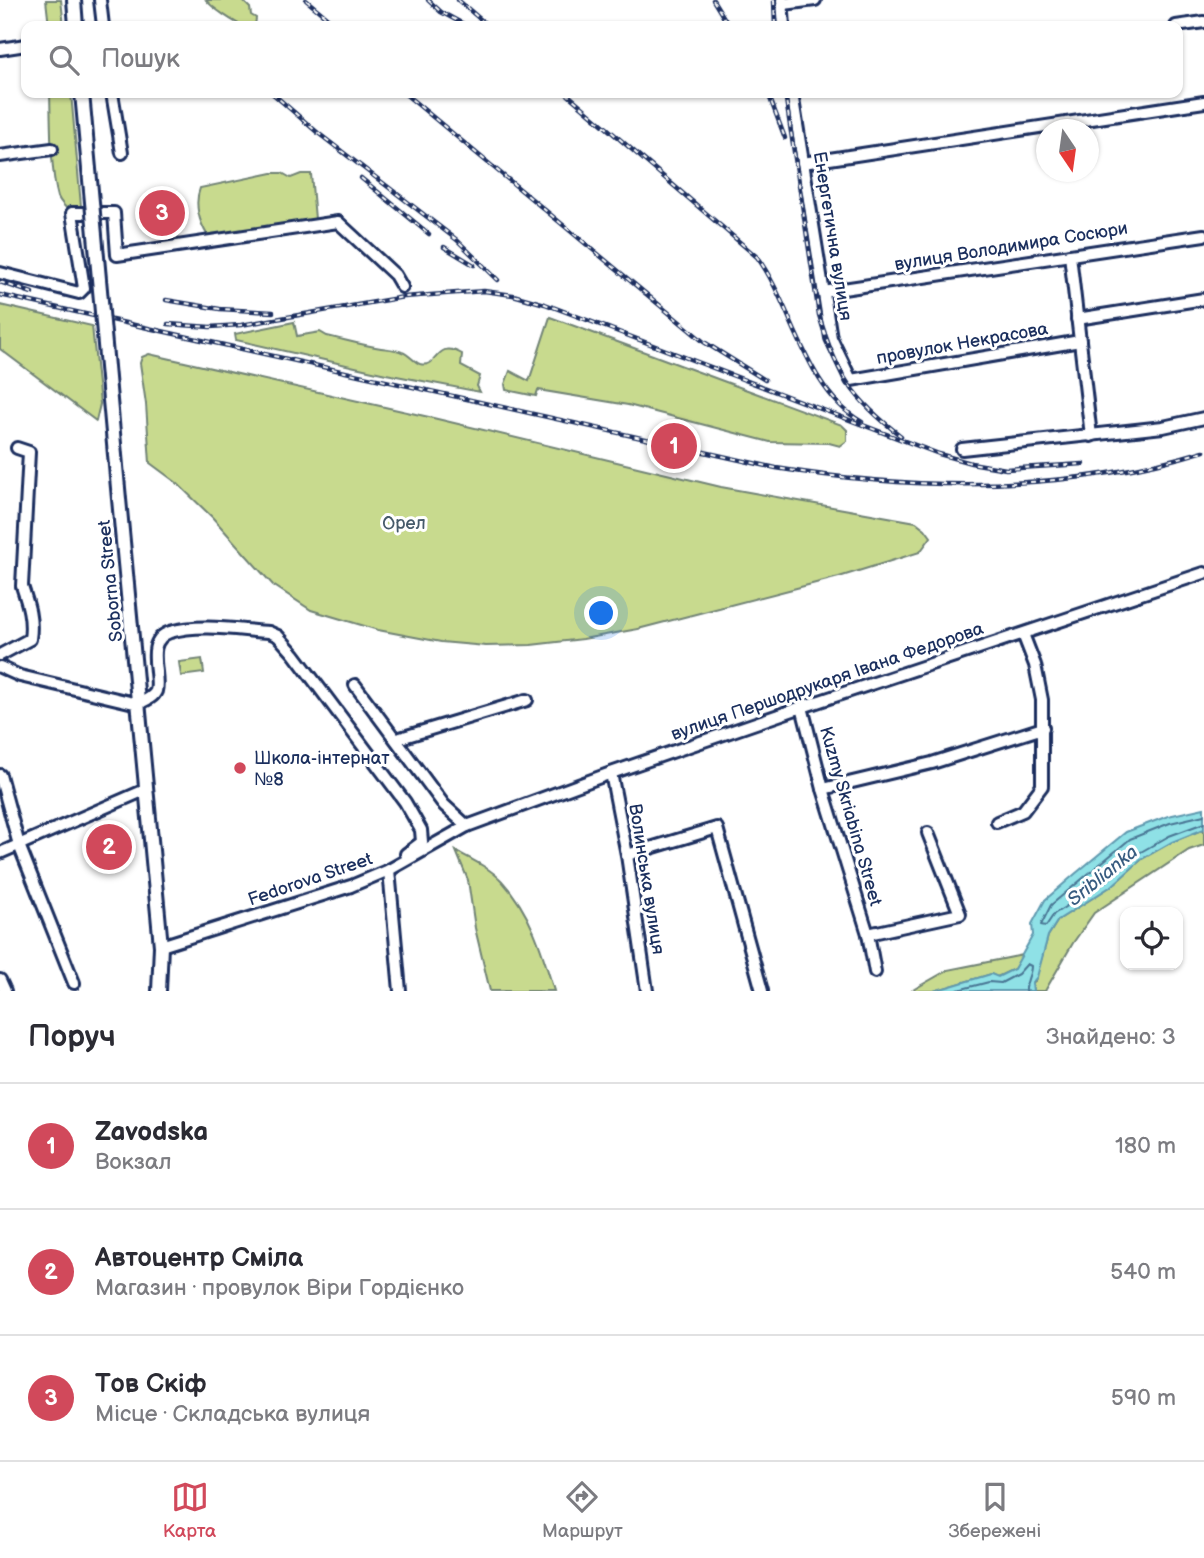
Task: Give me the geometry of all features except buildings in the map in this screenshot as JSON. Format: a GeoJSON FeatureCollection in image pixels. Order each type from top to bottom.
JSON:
{"type":"FeatureCollection","features":[{"type":"Feature","properties":{"kind":"main road"},"geometry":{"type":"LineString","coordinates":[[74,0],[76,21]]}},
{"type":"Feature","properties":{"kind":"main road","name":"Soborna Street"},"geometry":{"type":"LineString","coordinates":[[82,98],[161,946],[159,991]]}},
{"type":"Feature","properties":{"kind":"street"},"geometry":{"type":"LineString","coordinates":[[100,0],[102,21]]}},
{"type":"Feature","properties":{"kind":"street"},"geometry":{"type":"LineString","coordinates":[[784,21],[782,1],[815,0]]}},
{"type":"Feature","properties":{"kind":"street"},"geometry":{"type":"LineString","coordinates":[[1183,25],[1204,22]]}},
{"type":"Feature","properties":{"kind":"street"},"geometry":{"type":"LineString","coordinates":[[0,49],[21,46]]}},
{"type":"Feature","properties":{"kind":"street"},"geometry":{"type":"LineString","coordinates":[[113,98],[122,153]]}},
{"type":"Feature","properties":{"kind":"street","name":"Енергетична вулиця"},"geometry":{"type":"LineString","coordinates":[[793,98],[831,338],[851,380]]}},
{"type":"Feature","properties":{"kind":"street"},"geometry":{"type":"LineString","coordinates":[[803,163],[1204,102]]}},
{"type":"Feature","properties":{"kind":"street"},"geometry":{"type":"LineString","coordinates":[[0,156],[52,149]]}},
{"type":"Feature","properties":{"kind":"street"},"geometry":{"type":"LineString","coordinates":[[0,273],[79,293],[84,288],[72,213],[114,213],[117,255],[338,222],[395,275],[402,287]]}},
{"type":"Feature","properties":{"kind":"street","name":"вулиця Володимира Сосюри"},"geometry":{"type":"LineString","coordinates":[[823,292],[1204,235]]}},
{"type":"Feature","properties":{"kind":"street"},"geometry":{"type":"LineString","coordinates":[[1069,255],[1091,436]]}},
{"type":"Feature","properties":{"kind":"street"},"geometry":{"type":"LineString","coordinates":[[1077,319],[1204,299]]}},
{"type":"Feature","properties":{"kind":"street","name":"провулок Некрасова"},"geometry":{"type":"LineString","coordinates":[[851,380],[1080,341]]}},
{"type":"Feature","properties":{"kind":"street"},"geometry":{"type":"LineString","coordinates":[[962,449],[1163,427],[1204,418]]}},
{"type":"Feature","properties":{"kind":"street"},"geometry":{"type":"LineString","coordinates":[[0,655],[30,639],[32,626],[22,586],[29,452],[17,449]]}},
{"type":"Feature","properties":{"kind":"street","name":"вулиця Першодрукаря Івана Федорова"},"geometry":{"type":"LineString","coordinates":[[465,827],[802,706],[1204,573]]}},
{"type":"Feature","properties":{"kind":"street"},"geometry":{"type":"LineString","coordinates":[[0,667],[20,676],[138,704],[153,695],[156,690],[153,659],[159,641],[170,632],[203,628],[268,632],[278,636],[405,803],[421,830],[422,842],[414,850],[357,876],[332,892]]}},
{"type":"Feature","properties":{"kind":"street"},"geometry":{"type":"LineString","coordinates":[[997,822],[1023,811],[1042,786],[1042,700],[1035,665],[1023,634]]}},
{"type":"Feature","properties":{"kind":"street"},"geometry":{"type":"LineString","coordinates":[[0,677],[20,676]]}},
{"type":"Feature","properties":{"kind":"street"},"geometry":{"type":"LineString","coordinates":[[355,685],[444,805],[465,827]]}},
{"type":"Feature","properties":{"kind":"street"},"geometry":{"type":"LineString","coordinates":[[397,739],[527,700]]}},
{"type":"Feature","properties":{"kind":"street","name":"Kuzmy Skriabina Street"},"geometry":{"type":"LineString","coordinates":[[802,706],[822,789],[867,934],[874,972]]}},
{"type":"Feature","properties":{"kind":"street"},"geometry":{"type":"LineString","coordinates":[[822,789],[932,763],[1043,728]]}},
{"type":"Feature","properties":{"kind":"street","name":"Волинська вулиця"},"geometry":{"type":"LineString","coordinates":[[611,773],[627,855],[647,991]]}},
{"type":"Feature","properties":{"kind":"street"},"geometry":{"type":"LineString","coordinates":[[0,775],[19,845],[74,983]]}},
{"type":"Feature","properties":{"kind":"street"},"geometry":{"type":"LineString","coordinates":[[0,853],[145,790]]}},
{"type":"Feature","properties":{"kind":"street","name":"Fedorova Street"},"geometry":{"type":"LineString","coordinates":[[161,946],[332,892],[389,870],[465,827]]}},
{"type":"Feature","properties":{"kind":"street"},"geometry":{"type":"LineString","coordinates":[[627,855],[717,828],[762,991]]}},
{"type":"Feature","properties":{"kind":"street","name":"Kuzmy Skriabina Street"},"geometry":{"type":"LineString","coordinates":[[867,934],[960,914],[928,833]]}},
{"type":"Feature","properties":{"kind":"street"},"geometry":{"type":"LineString","coordinates":[[389,870],[400,991]]}},
{"type":"Feature","properties":{"kind":"street"},"geometry":{"type":"LineString","coordinates":[[0,980],[5,991]]}},
{"type":"Feature","properties":{"kind":"green space"},"geometry":{"type":"Polygon","coordinates":[[[46,0],[61,0],[63,21],[48,21],[46,0]]]}},
{"type":"Feature","properties":{"kind":"green space"},"geometry":{"type":"Polygon","coordinates":[[[206,0],[242,0],[250,8],[256,21],[233,21],[206,0]]]}},
{"type":"Feature","properties":{"kind":"green space"},"geometry":{"type":"Polygon","coordinates":[[[50,98],[71,98],[81,206],[72,213],[59,199],[51,145],[50,98]]]}},
{"type":"Feature","properties":{"kind":"green space"},"geometry":{"type":"Polygon","coordinates":[[[282,173],[291,178],[311,174],[315,219],[208,236],[198,213],[200,188],[282,173]]]}},
{"type":"Feature","properties":{"kind":"green space"},"geometry":{"type":"Polygon","coordinates":[[[0,305],[92,326],[100,404],[96,421],[0,349],[0,305]]]}},
{"type":"Feature","properties":{"kind":"green space"},"geometry":{"type":"Polygon","coordinates":[[[550,317],[842,425],[847,430],[847,441],[840,446],[829,443],[770,442],[628,405],[538,390],[536,396],[506,390],[505,384],[510,371],[529,381],[550,317]]]}},
{"type":"Feature","properties":{"kind":"green space"},"geometry":{"type":"Polygon","coordinates":[[[294,322],[297,336],[320,332],[327,336],[399,351],[420,364],[431,362],[442,351],[453,350],[462,354],[461,366],[480,376],[477,386],[480,392],[236,340],[235,334],[294,322]]]}},
{"type":"Feature","properties":{"kind":"green space","name":"Орел"},"geometry":{"type":"Polygon","coordinates":[[[149,354],[721,487],[916,522],[931,537],[920,552],[839,577],[638,629],[583,639],[531,645],[486,646],[441,642],[378,630],[311,610],[273,585],[212,517],[177,483],[150,463],[140,363],[142,357],[149,354]]]}},
{"type":"Feature","properties":{"kind":"green space"},"geometry":{"type":"Polygon","coordinates":[[[202,659],[204,673],[181,676],[179,662],[202,659]]]}},
{"type":"Feature","properties":{"kind":"green space"},"geometry":{"type":"Polygon","coordinates":[[[1204,829],[1204,845],[1189,850],[1094,913],[1045,991],[1033,991],[1032,983],[1035,981],[1048,936],[1058,920],[1113,885],[1142,859],[1172,842],[1204,829]]]}},
{"type":"Feature","properties":{"kind":"green space"},"geometry":{"type":"Polygon","coordinates":[[[456,851],[492,872],[512,893],[534,933],[554,991],[490,991],[475,928],[468,880],[456,851]]]}},
{"type":"Feature","properties":{"kind":"green space"},"geometry":{"type":"Polygon","coordinates":[[[1023,955],[1014,969],[997,977],[991,974],[934,991],[911,991],[948,970],[1023,955]]]}},
{"type":"Feature","properties":{"kind":"water","name":"Sriblianka"},"geometry":{"type":"Polygon","coordinates":[[[1204,808],[1204,829],[1172,842],[1142,859],[1113,885],[1058,920],[1048,936],[1037,977],[1032,983],[1033,991],[934,991],[991,974],[998,977],[1014,969],[1033,935],[1032,924],[1045,900],[1075,874],[1126,832],[1168,816],[1204,808]]]}},
{"type":"Feature","properties":{"kind":"railway"},"geometry":{"type":"LineString","coordinates":[[306,0],[331,21]]}},
{"type":"Feature","properties":{"kind":"railway"},"geometry":{"type":"LineString","coordinates":[[428,0],[441,12],[458,21]]}},
{"type":"Feature","properties":{"kind":"railway"},"geometry":{"type":"LineString","coordinates":[[458,0],[482,21]]}},
{"type":"Feature","properties":{"kind":"railway"},"geometry":{"type":"LineString","coordinates":[[713,0],[726,21]]}},
{"type":"Feature","properties":{"kind":"railway"},"geometry":{"type":"LineString","coordinates":[[774,0],[775,21]]}},
{"type":"Feature","properties":{"kind":"railway"},"geometry":{"type":"LineString","coordinates":[[278,98],[318,133],[457,240],[498,280]]}},
{"type":"Feature","properties":{"kind":"railway"},"geometry":{"type":"LineString","coordinates":[[410,98],[704,342],[765,380]]}},
{"type":"Feature","properties":{"kind":"railway"},"geometry":{"type":"LineString","coordinates":[[572,98],[757,257],[770,277],[813,369],[843,408],[862,422]]}},
{"type":"Feature","properties":{"kind":"railway"},"geometry":{"type":"LineString","coordinates":[[770,98],[785,138]]}},
{"type":"Feature","properties":{"kind":"railway"},"geometry":{"type":"LineString","coordinates":[[786,98],[819,315],[825,336],[848,384],[870,410],[901,436]]}},
{"type":"Feature","properties":{"kind":"railway"},"geometry":{"type":"LineString","coordinates":[[361,178],[429,234]]}},
{"type":"Feature","properties":{"kind":"railway"},"geometry":{"type":"LineString","coordinates":[[444,247],[474,265]]}},
{"type":"Feature","properties":{"kind":"railway"},"geometry":{"type":"LineString","coordinates":[[0,282],[32,293]]}},
{"type":"Feature","properties":{"kind":"railway"},"geometry":{"type":"LineString","coordinates":[[168,324],[210,327],[241,325],[404,297],[484,291],[513,295],[545,304],[939,454],[1006,469],[1083,464]]}},
{"type":"Feature","properties":{"kind":"railway"},"geometry":{"type":"LineString","coordinates":[[0,295],[776,468],[830,476],[937,484],[1045,481],[1099,475],[1204,451]]}},
{"type":"Feature","properties":{"kind":"railway"},"geometry":{"type":"LineString","coordinates":[[166,300],[220,309],[273,312]]}},
{"type":"Feature","properties":{"kind":"place","name":"Тов Скіф"},"geometry":{"type":"Point","coordinates":[162,213]}},
{"type":"Feature","properties":{"kind":"place","name":"Zavodska"},"geometry":{"type":"Point","coordinates":[674,446]}},
{"type":"Feature","properties":{"kind":"place","name":"Школа-інтернат №8"},"geometry":{"type":"Point","coordinates":[240,768]}},
{"type":"Feature","properties":{"kind":"place","name":"Автоцентр Сміла"},"geometry":{"type":"Point","coordinates":[109,847]}}]}
